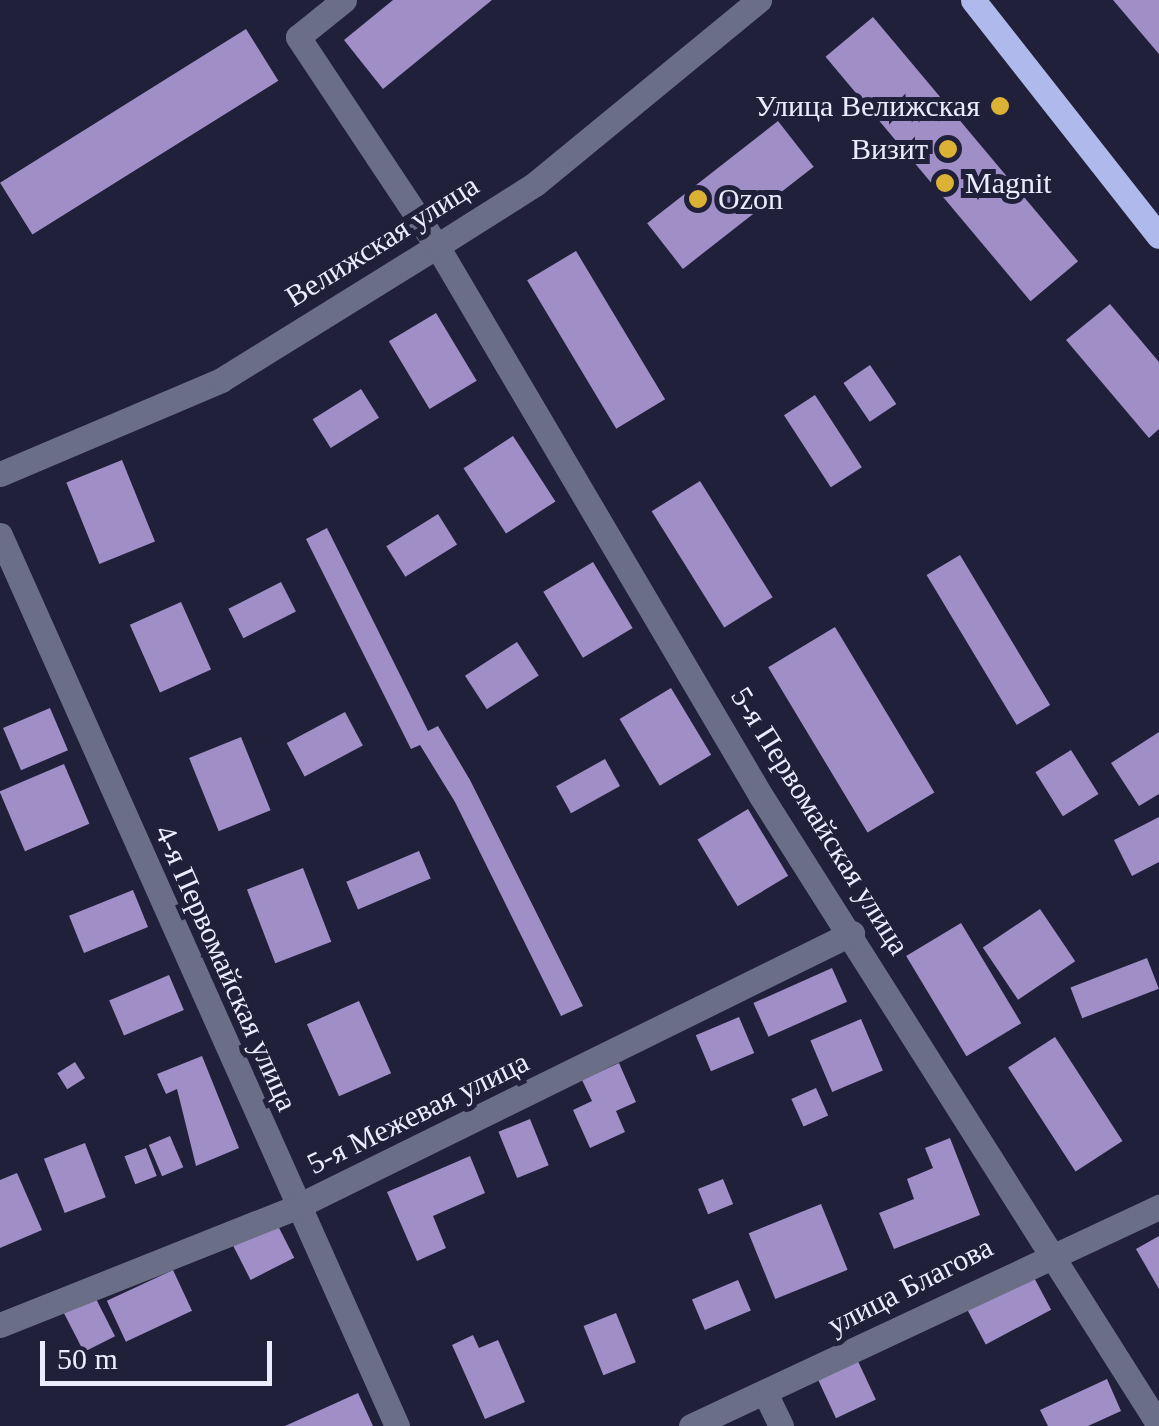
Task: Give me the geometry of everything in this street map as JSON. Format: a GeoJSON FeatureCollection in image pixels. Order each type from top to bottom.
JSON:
{"type":"FeatureCollection","features":[{"type":"Feature","properties":{"kind":"main road"},"geometry":{"type":"LineString","coordinates":[[973,0],[1159,236]]}},
{"type":"Feature","properties":{"kind":"street","name":"5-я Первомайская улица"},"geometry":{"type":"LineString","coordinates":[[344,0],[298,37],[437,246],[852,933],[1159,1425]]}},
{"type":"Feature","properties":{"kind":"street","name":"Велижская улица"},"geometry":{"type":"LineString","coordinates":[[0,474],[222,380],[437,246],[535,184],[759,0]]}},
{"type":"Feature","properties":{"kind":"street","name":"4-я Первомайская улица"},"geometry":{"type":"LineString","coordinates":[[0,535],[296,1207],[397,1426]]}},
{"type":"Feature","properties":{"kind":"street","name":"5-я Межевая улица"},"geometry":{"type":"LineString","coordinates":[[0,1325],[296,1207],[852,933]]}},
{"type":"Feature","properties":{"kind":"street","name":"улица Благова"},"geometry":{"type":"LineString","coordinates":[[692,1426],[766,1395],[1050,1252],[1159,1207]]}},
{"type":"Feature","properties":{"kind":"street"},"geometry":{"type":"LineString","coordinates":[[766,1395],[781,1426]]}},
{"type":"Feature","properties":{"kind":"building"},"geometry":{"type":"Polygon","coordinates":[[[393,0],[492,0],[383,89],[344,40],[393,0]]]}},
{"type":"Feature","properties":{"kind":"building"},"geometry":{"type":"Polygon","coordinates":[[[1113,0],[1159,0],[1159,54],[1113,0]]]}},
{"type":"Feature","properties":{"kind":"building"},"geometry":{"type":"Polygon","coordinates":[[[873,17],[1078,261],[1031,301],[826,57],[873,17]]]}},
{"type":"Feature","properties":{"kind":"building"},"geometry":{"type":"Polygon","coordinates":[[[246,29],[278,81],[32,234],[0,183],[246,29]]]}},
{"type":"Feature","properties":{"kind":"building"},"geometry":{"type":"Polygon","coordinates":[[[778,121],[814,167],[683,269],[647,223],[778,121]]]}},
{"type":"Feature","properties":{"kind":"building"},"geometry":{"type":"Polygon","coordinates":[[[576,251],[665,399],[616,429],[527,280],[576,251]]]}},
{"type":"Feature","properties":{"kind":"building"},"geometry":{"type":"Polygon","coordinates":[[[1110,304],[1159,362],[1159,429],[1149,438],[1066,340],[1110,304]]]}},
{"type":"Feature","properties":{"kind":"building"},"geometry":{"type":"Polygon","coordinates":[[[436,313],[477,381],[430,409],[389,341],[436,313]]]}},
{"type":"Feature","properties":{"kind":"building"},"geometry":{"type":"Polygon","coordinates":[[[870,365],[896,404],[870,422],[843,383],[870,365]]]}},
{"type":"Feature","properties":{"kind":"building"},"geometry":{"type":"Polygon","coordinates":[[[361,389],[379,418],[331,448],[313,419],[361,389]]]}},
{"type":"Feature","properties":{"kind":"building"},"geometry":{"type":"Polygon","coordinates":[[[815,395],[862,467],[831,487],[784,415],[815,395]]]}},
{"type":"Feature","properties":{"kind":"building"},"geometry":{"type":"Polygon","coordinates":[[[513,436],[555,501],[506,534],[464,468],[513,436]]]}},
{"type":"Feature","properties":{"kind":"building"},"geometry":{"type":"Polygon","coordinates":[[[122,460],[155,542],[99,564],[66,482],[122,460]]]}},
{"type":"Feature","properties":{"kind":"building"},"geometry":{"type":"Polygon","coordinates":[[[700,481],[773,597],[724,627],[652,511],[700,481]]]}},
{"type":"Feature","properties":{"kind":"building"},"geometry":{"type":"Polygon","coordinates":[[[438,514],[457,545],[405,577],[386,546],[438,514]]]}},
{"type":"Feature","properties":{"kind":"building"},"geometry":{"type":"Polygon","coordinates":[[[327,528],[428,731],[438,726],[470,780],[583,1006],[561,1016],[455,802],[420,745],[411,749],[306,539],[327,528]]]}},
{"type":"Feature","properties":{"kind":"building"},"geometry":{"type":"Polygon","coordinates":[[[960,555],[1050,705],[1017,725],[927,575],[960,555]]]}},
{"type":"Feature","properties":{"kind":"building"},"geometry":{"type":"Polygon","coordinates":[[[593,562],[633,628],[583,658],[543,592],[593,562]]]}},
{"type":"Feature","properties":{"kind":"building"},"geometry":{"type":"Polygon","coordinates":[[[281,582],[296,611],[243,638],[228,609],[281,582]]]}},
{"type":"Feature","properties":{"kind":"building"},"geometry":{"type":"Polygon","coordinates":[[[181,602],[211,670],[160,692],[130,625],[181,602]]]}},
{"type":"Feature","properties":{"kind":"building"},"geometry":{"type":"Polygon","coordinates":[[[835,627],[934,792],[868,833],[768,667],[835,627]]]}},
{"type":"Feature","properties":{"kind":"building"},"geometry":{"type":"Polygon","coordinates":[[[517,642],[539,676],[487,709],[465,676],[517,642]]]}},
{"type":"Feature","properties":{"kind":"building"},"geometry":{"type":"Polygon","coordinates":[[[671,688],[711,755],[660,786],[620,719],[671,688]]]}},
{"type":"Feature","properties":{"kind":"building"},"geometry":{"type":"Polygon","coordinates":[[[50,708],[68,750],[21,770],[3,728],[50,708]]]}},
{"type":"Feature","properties":{"kind":"building"},"geometry":{"type":"Polygon","coordinates":[[[345,712],[363,746],[305,777],[287,743],[345,712]]]}},
{"type":"Feature","properties":{"kind":"building"},"geometry":{"type":"Polygon","coordinates":[[[1159,732],[1159,794],[1139,806],[1111,763],[1159,732]]]}},
{"type":"Feature","properties":{"kind":"building"},"geometry":{"type":"Polygon","coordinates":[[[241,737],[271,810],[219,831],[189,758],[241,737]]]}},
{"type":"Feature","properties":{"kind":"building"},"geometry":{"type":"Polygon","coordinates":[[[1071,750],[1099,794],[1063,816],[1035,772],[1071,750]]]}},
{"type":"Feature","properties":{"kind":"building"},"geometry":{"type":"Polygon","coordinates":[[[605,759],[620,786],[571,813],[556,786],[605,759]]]}},
{"type":"Feature","properties":{"kind":"building"},"geometry":{"type":"Polygon","coordinates":[[[64,764],[89,824],[25,851],[0,791],[64,764]]]}},
{"type":"Feature","properties":{"kind":"building"},"geometry":{"type":"Polygon","coordinates":[[[748,809],[788,876],[738,906],[697,839],[748,809]]]}},
{"type":"Feature","properties":{"kind":"building"},"geometry":{"type":"Polygon","coordinates":[[[1159,817],[1159,862],[1132,876],[1114,840],[1159,817]]]}},
{"type":"Feature","properties":{"kind":"building"},"geometry":{"type":"Polygon","coordinates":[[[419,851],[431,879],[358,909],[346,882],[419,851]]]}},
{"type":"Feature","properties":{"kind":"building"},"geometry":{"type":"Polygon","coordinates":[[[303,868],[331,942],[275,963],[247,890],[303,868]]]}},
{"type":"Feature","properties":{"kind":"building"},"geometry":{"type":"Polygon","coordinates":[[[133,890],[148,927],[84,953],[69,916],[133,890]]]}},
{"type":"Feature","properties":{"kind":"building"},"geometry":{"type":"Polygon","coordinates":[[[1040,909],[1075,961],[1018,1000],[983,948],[1040,909]]]}},
{"type":"Feature","properties":{"kind":"building"},"geometry":{"type":"Polygon","coordinates":[[[961,923],[1021,1023],[966,1056],[906,956],[961,923]]]}},
{"type":"Feature","properties":{"kind":"building"},"geometry":{"type":"Polygon","coordinates":[[[1147,958],[1159,989],[1082,1018],[1070,987],[1147,958]]]}},
{"type":"Feature","properties":{"kind":"building"},"geometry":{"type":"Polygon","coordinates":[[[832,968],[847,1002],[768,1037],[753,1003],[832,968]]]}},
{"type":"Feature","properties":{"kind":"building"},"geometry":{"type":"Polygon","coordinates":[[[169,975],[184,1010],[124,1035],[109,1000],[169,975]]]}},
{"type":"Feature","properties":{"kind":"building"},"geometry":{"type":"Polygon","coordinates":[[[359,1001],[391,1073],[339,1096],[307,1024],[359,1001]]]}},
{"type":"Feature","properties":{"kind":"building"},"geometry":{"type":"Polygon","coordinates":[[[739,1017],[754,1053],[711,1071],[696,1035],[739,1017]]]}},
{"type":"Feature","properties":{"kind":"building"},"geometry":{"type":"Polygon","coordinates":[[[861,1019],[883,1071],[832,1092],[810,1040],[861,1019]]]}},
{"type":"Feature","properties":{"kind":"building"},"geometry":{"type":"Polygon","coordinates":[[[1055,1037],[1123,1141],[1076,1171],[1008,1067],[1055,1037]]]}},
{"type":"Feature","properties":{"kind":"building"},"geometry":{"type":"Polygon","coordinates":[[[202,1056],[239,1148],[196,1166],[177,1089],[166,1094],[157,1074],[202,1056]]]}},
{"type":"Feature","properties":{"kind":"building"},"geometry":{"type":"Polygon","coordinates":[[[75,1062],[85,1078],[67,1089],[57,1073],[75,1062]]]}},
{"type":"Feature","properties":{"kind":"building"},"geometry":{"type":"Polygon","coordinates":[[[619,1063],[636,1102],[616,1111],[625,1132],[590,1148],[573,1110],[592,1101],[582,1080],[619,1063]]]}},
{"type":"Feature","properties":{"kind":"building"},"geometry":{"type":"Polygon","coordinates":[[[816,1088],[828,1115],[804,1126],[791,1099],[816,1088]]]}},
{"type":"Feature","properties":{"kind":"building"},"geometry":{"type":"Polygon","coordinates":[[[530,1119],[549,1165],[517,1178],[498,1132],[530,1119]]]}},
{"type":"Feature","properties":{"kind":"building"},"geometry":{"type":"Polygon","coordinates":[[[170,1136],[183,1167],[162,1176],[149,1145],[170,1136]]]}},
{"type":"Feature","properties":{"kind":"building"},"geometry":{"type":"Polygon","coordinates":[[[950,1138],[980,1215],[894,1249],[879,1213],[914,1199],[907,1179],[933,1168],[925,1148],[950,1138]]]}},
{"type":"Feature","properties":{"kind":"building"},"geometry":{"type":"Polygon","coordinates":[[[85,1143],[106,1197],[65,1213],[44,1159],[85,1143]]]}},
{"type":"Feature","properties":{"kind":"building"},"geometry":{"type":"Polygon","coordinates":[[[146,1148],[157,1176],[135,1184],[125,1156],[146,1148]]]}},
{"type":"Feature","properties":{"kind":"building"},"geometry":{"type":"Polygon","coordinates":[[[470,1156],[485,1193],[433,1216],[446,1248],[417,1261],[387,1192],[470,1156]]]}},
{"type":"Feature","properties":{"kind":"building"},"geometry":{"type":"Polygon","coordinates":[[[17,1173],[42,1230],[0,1248],[0,1180],[17,1173]]]}},
{"type":"Feature","properties":{"kind":"building"},"geometry":{"type":"Polygon","coordinates":[[[723,1179],[733,1204],[708,1214],[698,1189],[723,1179]]]}},
{"type":"Feature","properties":{"kind":"building"},"geometry":{"type":"Polygon","coordinates":[[[821,1204],[848,1270],[775,1299],[749,1233],[821,1204]]]}},
{"type":"Feature","properties":{"kind":"building"},"geometry":{"type":"Polygon","coordinates":[[[272,1214],[294,1258],[251,1280],[228,1236],[272,1214]]]}},
{"type":"Feature","properties":{"kind":"building"},"geometry":{"type":"Polygon","coordinates":[[[1159,1236],[1159,1289],[1136,1249],[1159,1236]]]}},
{"type":"Feature","properties":{"kind":"building"},"geometry":{"type":"Polygon","coordinates":[[[173,1270],[192,1311],[126,1342],[107,1301],[173,1270]]]}},
{"type":"Feature","properties":{"kind":"building"},"geometry":{"type":"Polygon","coordinates":[[[1030,1270],[1051,1310],[986,1344],[965,1305],[1030,1270]]]}},
{"type":"Feature","properties":{"kind":"building"},"geometry":{"type":"Polygon","coordinates":[[[738,1280],[751,1310],[705,1330],[692,1300],[738,1280]]]}},
{"type":"Feature","properties":{"kind":"building"},"geometry":{"type":"Polygon","coordinates":[[[91,1289],[115,1336],[84,1352],[60,1305],[91,1289]]]}},
{"type":"Feature","properties":{"kind":"building"},"geometry":{"type":"Polygon","coordinates":[[[616,1313],[636,1362],[603,1375],[584,1326],[616,1313]]]}},
{"type":"Feature","properties":{"kind":"building"},"geometry":{"type":"Polygon","coordinates":[[[473,1335],[479,1348],[498,1340],[525,1402],[485,1419],[452,1345],[473,1335]]]}},
{"type":"Feature","properties":{"kind":"building"},"geometry":{"type":"Polygon","coordinates":[[[856,1357],[876,1400],[836,1418],[816,1376],[856,1357]]]}},
{"type":"Feature","properties":{"kind":"building"},"geometry":{"type":"Polygon","coordinates":[[[1107,1379],[1121,1411],[1088,1426],[1048,1426],[1040,1410],[1107,1379]]]}},
{"type":"Feature","properties":{"kind":"building"},"geometry":{"type":"Polygon","coordinates":[[[358,1393],[373,1426],[285,1426],[358,1393]]]}},
{"type":"Feature","properties":{"kind":"place","name":"Улица Велижская"},"geometry":{"type":"Point","coordinates":[1000,106]}},
{"type":"Feature","properties":{"kind":"place","name":"Визит"},"geometry":{"type":"Point","coordinates":[948,149]}},
{"type":"Feature","properties":{"kind":"place","name":"Magnit"},"geometry":{"type":"Point","coordinates":[945,183]}},
{"type":"Feature","properties":{"kind":"place","name":"Ozon"},"geometry":{"type":"Point","coordinates":[698,199]}}]}
